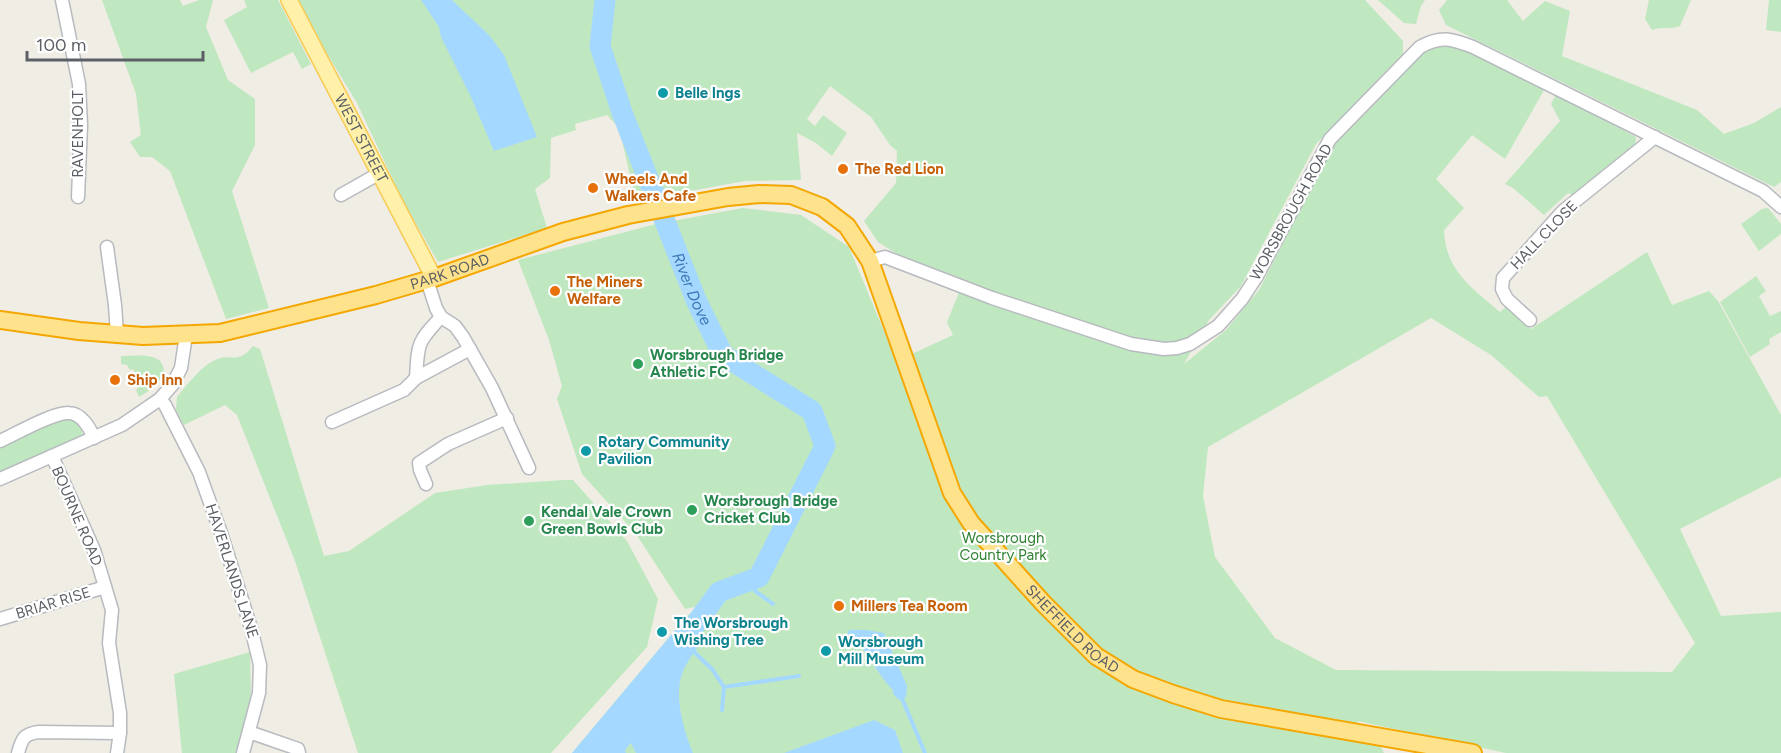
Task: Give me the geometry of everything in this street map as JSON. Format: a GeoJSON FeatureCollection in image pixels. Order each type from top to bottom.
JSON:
{"type":"FeatureCollection","features":[{"type":"Feature","properties":{"kind":"highway","name":"PARK ROAD"},"geometry":{"type":"LineString","coordinates":[[0,320],[117,334],[220,333],[376,295],[430,279],[563,232],[628,215],[728,197],[759,194],[791,195],[822,207],[847,226],[870,261]]}},
{"type":"Feature","properties":{"kind":"highway","name":"SHEFFIELD ROAD"},"geometry":{"type":"LineString","coordinates":[[870,261],[952,493],[971,523],[994,550],[1096,656],[1133,679],[1221,709],[1473,753]]}},
{"type":"Feature","properties":{"kind":"main road","name":"WEST STREET"},"geometry":{"type":"LineString","coordinates":[[289,0],[380,173],[430,279]]}},
{"type":"Feature","properties":{"kind":"street","name":"RAVENHOLT"},"geometry":{"type":"LineString","coordinates":[[62,0],[79,84],[81,125],[78,197]]}},
{"type":"Feature","properties":{"kind":"street","name":"WORSBROUGH ROAD"},"geometry":{"type":"LineString","coordinates":[[870,261],[885,257],[992,298],[1131,344],[1164,349],[1177,348],[1203,337],[1229,315],[1257,276],[1330,139],[1420,47],[1442,39],[1473,47],[1763,191],[1781,207]]}},
{"type":"Feature","properties":{"kind":"street","name":"HALL CLOSE"},"geometry":{"type":"LineString","coordinates":[[1530,320],[1507,299],[1502,289],[1503,278],[1563,211],[1654,137]]}},
{"type":"Feature","properties":{"kind":"street"},"geometry":{"type":"LineString","coordinates":[[341,195],[380,173]]}},
{"type":"Feature","properties":{"kind":"street"},"geometry":{"type":"LineString","coordinates":[[107,247],[117,334]]}},
{"type":"Feature","properties":{"kind":"street"},"geometry":{"type":"LineString","coordinates":[[430,279],[436,308],[441,317],[455,326],[470,350],[492,388],[529,468]]}},
{"type":"Feature","properties":{"kind":"street"},"geometry":{"type":"LineString","coordinates":[[416,378],[417,351],[421,340],[441,317]]}},
{"type":"Feature","properties":{"kind":"street"},"geometry":{"type":"LineString","coordinates":[[0,479],[130,420],[160,399],[173,384],[181,368],[186,335]]}},
{"type":"Feature","properties":{"kind":"street"},"geometry":{"type":"LineString","coordinates":[[332,422],[404,390],[416,378],[470,350]]}},
{"type":"Feature","properties":{"kind":"street","name":"HAVERLANDS LANE"},"geometry":{"type":"LineString","coordinates":[[160,399],[199,472],[221,532],[260,664],[259,693],[243,753]]}},
{"type":"Feature","properties":{"kind":"street"},"geometry":{"type":"LineString","coordinates":[[0,441],[54,415],[70,412],[81,417],[94,438]]}},
{"type":"Feature","properties":{"kind":"street"},"geometry":{"type":"LineString","coordinates":[[426,484],[418,463],[448,444],[507,418]]}},
{"type":"Feature","properties":{"kind":"street","name":"BOURNE ROAD"},"geometry":{"type":"LineString","coordinates":[[52,456],[94,550],[112,610],[108,644],[120,713],[117,753]]}},
{"type":"Feature","properties":{"kind":"street","name":"BRIAR RISE"},"geometry":{"type":"LineString","coordinates":[[0,619],[105,587]]}},
{"type":"Feature","properties":{"kind":"street"},"geometry":{"type":"LineString","coordinates":[[18,753],[21,742],[28,734],[39,732],[120,733]]}},
{"type":"Feature","properties":{"kind":"street"},"geometry":{"type":"LineString","coordinates":[[249,732],[298,749],[299,753]]}},
{"type":"Feature","properties":{"kind":"green space"},"geometry":{"type":"Polygon","coordinates":[[[102,0],[180,0],[183,6],[199,0],[213,0],[206,27],[228,80],[255,99],[255,145],[232,191],[269,308],[226,319],[170,171],[152,157],[140,157],[130,142],[141,135],[136,94],[102,0]]]}},
{"type":"Feature","properties":{"kind":"green space"},"geometry":{"type":"Polygon","coordinates":[[[244,0],[278,0],[311,64],[302,69],[293,52],[251,73],[224,20],[247,7],[244,0]]]}},
{"type":"Feature","properties":{"kind":"green space","name":"Worsbrough Country Park"},"geometry":{"type":"Polygon","coordinates":[[[297,0],[1365,0],[1403,41],[1403,54],[1316,144],[1241,286],[1209,320],[1184,364],[1226,330],[1259,290],[1334,143],[1422,54],[1449,45],[1458,46],[1483,56],[1544,90],[1505,159],[1472,135],[1436,179],[1464,208],[1444,230],[1449,256],[1462,277],[1500,312],[1507,306],[1531,329],[1647,252],[1672,305],[1709,291],[1718,301],[1781,415],[1781,477],[1680,529],[1721,616],[1781,612],[1781,753],[1506,753],[1357,721],[1384,753],[572,753],[687,616],[700,606],[685,609],[636,534],[582,474],[557,399],[562,386],[549,340],[518,260],[656,224],[743,208],[801,215],[849,247],[891,348],[914,353],[953,335],[947,322],[964,280],[899,255],[878,242],[864,221],[896,183],[897,151],[890,145],[871,117],[830,86],[807,119],[815,126],[823,115],[847,133],[832,156],[816,143],[797,133],[801,180],[745,181],[636,201],[619,128],[607,115],[575,124],[576,130],[551,138],[550,178],[535,189],[547,228],[438,262],[403,201],[357,103],[304,16],[297,0]],[[1431,318],[1208,447],[1203,496],[1215,557],[1275,638],[1336,670],[1672,672],[1695,643],[1547,396],[1539,397],[1491,355],[1431,318]]]}},
{"type":"Feature","properties":{"kind":"green space"},"geometry":{"type":"Polygon","coordinates":[[[1378,0],[1425,0],[1416,24],[1404,23],[1378,0]]]}},
{"type":"Feature","properties":{"kind":"green space"},"geometry":{"type":"Polygon","coordinates":[[[1447,0],[1507,0],[1523,21],[1545,1],[1570,11],[1562,56],[1697,110],[1724,134],[1754,123],[1781,107],[1781,182],[1774,187],[1446,25],[1439,10],[1447,0]]]}},
{"type":"Feature","properties":{"kind":"green space"},"geometry":{"type":"Polygon","coordinates":[[[1649,0],[1691,0],[1680,26],[1652,30],[1645,19],[1649,0]]]}},
{"type":"Feature","properties":{"kind":"green space"},"geometry":{"type":"Polygon","coordinates":[[[1769,0],[1781,0],[1781,32],[1766,30],[1769,0]]]}},
{"type":"Feature","properties":{"kind":"green space"},"geometry":{"type":"Polygon","coordinates":[[[1556,94],[1636,137],[1635,146],[1573,195],[1568,193],[1544,215],[1513,188],[1505,184],[1560,121],[1551,104],[1556,94]]]}},
{"type":"Feature","properties":{"kind":"green space"},"geometry":{"type":"Polygon","coordinates":[[[1768,208],[1781,224],[1781,234],[1759,251],[1741,224],[1762,209],[1768,208]]]}},
{"type":"Feature","properties":{"kind":"green space"},"geometry":{"type":"Polygon","coordinates":[[[1756,276],[1766,291],[1759,296],[1770,316],[1781,311],[1781,332],[1769,339],[1770,344],[1750,357],[1720,302],[1756,276]]]}},
{"type":"Feature","properties":{"kind":"green space"},"geometry":{"type":"Polygon","coordinates":[[[253,346],[260,349],[324,556],[349,551],[435,493],[487,485],[564,480],[573,480],[627,541],[658,599],[647,647],[551,753],[358,753],[295,561],[237,415],[225,405],[184,425],[176,410],[177,397],[204,367],[221,358],[243,356],[253,346]]]}},
{"type":"Feature","properties":{"kind":"green space"},"geometry":{"type":"Polygon","coordinates":[[[121,356],[157,359],[162,363],[164,369],[161,379],[153,388],[139,397],[136,390],[141,384],[133,369],[130,370],[127,365],[121,364],[121,356]]]}},
{"type":"Feature","properties":{"kind":"green space"},"geometry":{"type":"Polygon","coordinates":[[[69,418],[78,422],[84,436],[0,474],[0,447],[56,421],[69,418]]]}},
{"type":"Feature","properties":{"kind":"green space"},"geometry":{"type":"Polygon","coordinates":[[[250,652],[251,700],[236,753],[182,753],[174,674],[250,652]]]}},
{"type":"Feature","properties":{"kind":"water"},"geometry":{"type":"Polygon","coordinates":[[[421,0],[452,0],[489,35],[504,55],[537,137],[494,151],[470,95],[441,37],[439,27],[421,0]]]}},
{"type":"Feature","properties":{"kind":"water"},"geometry":{"type":"Polygon","coordinates":[[[687,616],[704,638],[686,665],[679,693],[681,714],[693,753],[636,753],[631,743],[625,750],[626,753],[572,753],[687,616]]]}},
{"type":"Feature","properties":{"kind":"water"},"geometry":{"type":"Polygon","coordinates":[[[849,630],[884,633],[907,686],[906,697],[899,700],[893,694],[893,690],[861,647],[847,635],[849,630]]]}},
{"type":"Feature","properties":{"kind":"water"},"geometry":{"type":"Polygon","coordinates":[[[874,720],[895,730],[903,753],[784,753],[874,720]]]}},
{"type":"Feature","properties":{"kind":"waterway","name":"River Dove"},"geometry":{"type":"LineString","coordinates":[[605,0],[600,46],[623,115],[696,300],[723,355],[812,411],[825,446],[759,577],[719,592],[679,647]]}},
{"type":"Feature","properties":{"kind":"waterway"},"geometry":{"type":"LineString","coordinates":[[759,577],[755,591],[773,604]]}},
{"type":"Feature","properties":{"kind":"waterway"},"geometry":{"type":"LineString","coordinates":[[692,650],[712,669],[724,687],[799,676]]}},
{"type":"Feature","properties":{"kind":"waterway"},"geometry":{"type":"LineString","coordinates":[[722,710],[724,687]]}},
{"type":"Feature","properties":{"kind":"waterway"},"geometry":{"type":"LineString","coordinates":[[901,696],[925,753]]}},
{"type":"Feature","properties":{"kind":"place","name":"Belle Ings"},"geometry":{"type":"Point","coordinates":[663,93]}},
{"type":"Feature","properties":{"kind":"place","name":"The Red Lion"},"geometry":{"type":"Point","coordinates":[843,169]}},
{"type":"Feature","properties":{"kind":"place","name":"Wheels And Walkers Cafe"},"geometry":{"type":"Point","coordinates":[593,188]}},
{"type":"Feature","properties":{"kind":"place","name":"The Miners Welfare"},"geometry":{"type":"Point","coordinates":[555,291]}},
{"type":"Feature","properties":{"kind":"place","name":"Worsbrough Bridge Athletic FC"},"geometry":{"type":"Point","coordinates":[638,364]}},
{"type":"Feature","properties":{"kind":"place","name":"Ship Inn"},"geometry":{"type":"Point","coordinates":[115,380]}},
{"type":"Feature","properties":{"kind":"place","name":"Rotary Community Pavilion"},"geometry":{"type":"Point","coordinates":[586,451]}},
{"type":"Feature","properties":{"kind":"place","name":"Worsbrough Bridge Cricket Club"},"geometry":{"type":"Point","coordinates":[692,510]}},
{"type":"Feature","properties":{"kind":"place","name":"Kendal Vale Crown Green Bowls Club"},"geometry":{"type":"Point","coordinates":[529,521]}},
{"type":"Feature","properties":{"kind":"place","name":"Millers Tea Room"},"geometry":{"type":"Point","coordinates":[839,606]}},
{"type":"Feature","properties":{"kind":"place","name":"The Worsbrough Wishing Tree"},"geometry":{"type":"Point","coordinates":[662,632]}},
{"type":"Feature","properties":{"kind":"place","name":"Worsbrough Mill Museum"},"geometry":{"type":"Point","coordinates":[826,651]}}]}
